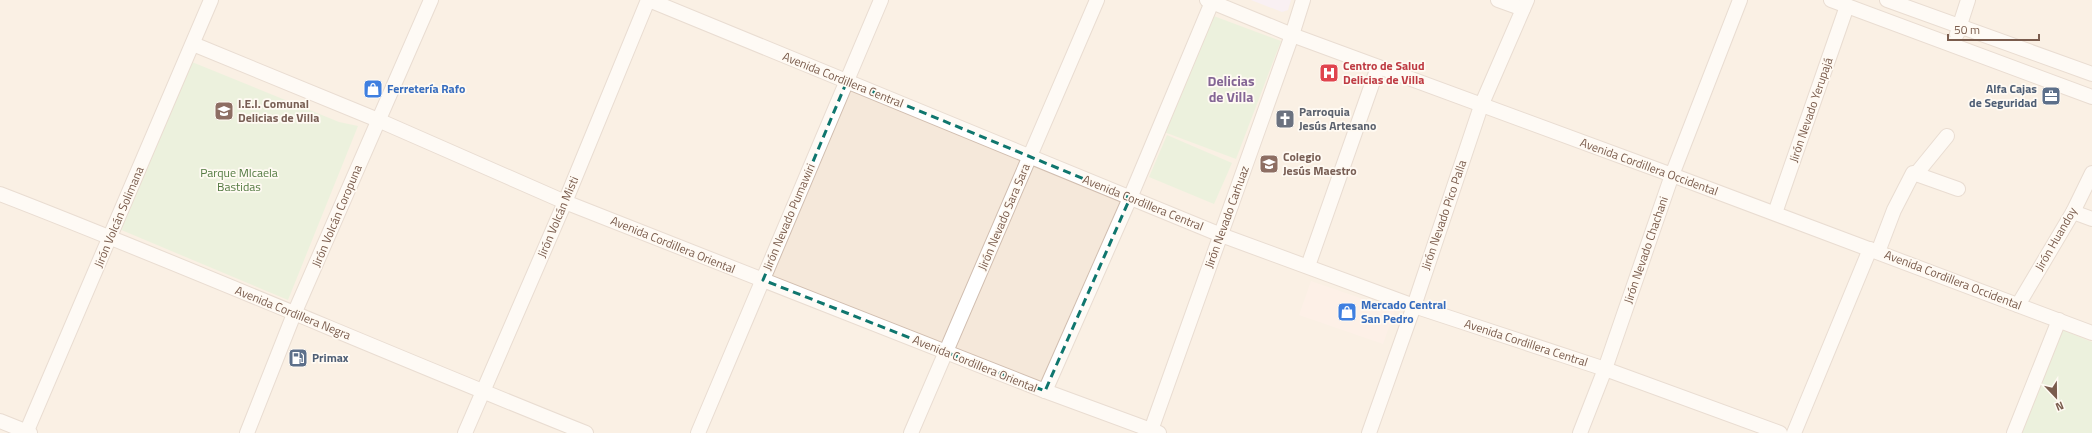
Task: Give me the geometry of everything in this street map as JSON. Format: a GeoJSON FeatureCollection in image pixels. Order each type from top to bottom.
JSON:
{"type":"FeatureCollection","features":[{"type":"Feature","properties":{"kind":"street","name":"Jirón Volcán Solimana"},"geometry":{"type":"LineString","coordinates":[[28,433],[212,0]]}},
{"type":"Feature","properties":{"kind":"street","name":"Jirón Volcán Coropuna"},"geometry":{"type":"LineString","coordinates":[[247,433],[294,314],[430,0]]}},
{"type":"Feature","properties":{"kind":"street","name":"Avenida Cordillera Central"},"geometry":{"type":"LineString","coordinates":[[649,0],[1221,235],[1414,306],[1605,370],[1780,433]]}},
{"type":"Feature","properties":{"kind":"street","name":"Jirón Volcán Misti"},"geometry":{"type":"LineString","coordinates":[[465,433],[565,202],[649,0]]}},
{"type":"Feature","properties":{"kind":"street","name":"Jirón Nevado Pumawiri"},"geometry":{"type":"LineString","coordinates":[[698,433],[881,0]]}},
{"type":"Feature","properties":{"kind":"street","name":"Jirón Nevado Sara Sara"},"geometry":{"type":"LineString","coordinates":[[911,433],[1097,0]]}},
{"type":"Feature","properties":{"kind":"street","name":"Jirón Nevado Carhuaz"},"geometry":{"type":"LineString","coordinates":[[1154,432],[1303,0]]}},
{"type":"Feature","properties":{"kind":"street"},"geometry":{"type":"LineString","coordinates":[[1498,0],[1525,5]]}},
{"type":"Feature","properties":{"kind":"street","name":"Jirón Nevado Chachani"},"geometry":{"type":"LineString","coordinates":[[1580,433],[1605,370],[1672,175],[1740,0]]}},
{"type":"Feature","properties":{"kind":"street"},"geometry":{"type":"LineString","coordinates":[[1831,0],[2092,97]]}},
{"type":"Feature","properties":{"kind":"street"},"geometry":{"type":"LineString","coordinates":[[1887,0],[2092,74]]}},
{"type":"Feature","properties":{"kind":"street"},"geometry":{"type":"LineString","coordinates":[[1953,45],[1968,0]]}},
{"type":"Feature","properties":{"kind":"street","name":"Avenida Cordillera Occidental"},"geometry":{"type":"LineString","coordinates":[[1209,1],[1292,35],[1481,106],[1775,213],[2092,333]]}},
{"type":"Feature","properties":{"kind":"street"},"geometry":{"type":"LineString","coordinates":[[1045,391],[1130,198],[1209,1]]}},
{"type":"Feature","properties":{"kind":"street","name":"Jirón Nevado Pico Palla"},"geometry":{"type":"LineString","coordinates":[[1369,433],[1414,306],[1481,106],[1525,5]]}},
{"type":"Feature","properties":{"kind":"street","name":"Jirón Nevado Yerupajá"},"geometry":{"type":"LineString","coordinates":[[1775,213],[1847,6]]}},
{"type":"Feature","properties":{"kind":"street","name":"Avenida Cordillera Oriental"},"geometry":{"type":"LineString","coordinates":[[193,44],[378,120],[565,202],[1045,391],[1154,432]]}},
{"type":"Feature","properties":{"kind":"street"},"geometry":{"type":"LineString","coordinates":[[1308,266],[1378,67]]}},
{"type":"Feature","properties":{"kind":"street"},"geometry":{"type":"LineString","coordinates":[[1794,433],[1874,250],[1913,173],[1916,174],[1947,136]]}},
{"type":"Feature","properties":{"kind":"street","name":"Jirón Huandoy"},"geometry":{"type":"LineString","coordinates":[[2018,305],[2073,212],[2092,173]]}},
{"type":"Feature","properties":{"kind":"street"},"geometry":{"type":"LineString","coordinates":[[1916,174],[1958,189]]}},
{"type":"Feature","properties":{"kind":"street","name":"Avenida Cordillera Negra"},"geometry":{"type":"LineString","coordinates":[[0,194],[110,237],[482,392],[586,433]]}},
{"type":"Feature","properties":{"kind":"street"},"geometry":{"type":"LineString","coordinates":[[2073,212],[2092,219]]}},
{"type":"Feature","properties":{"kind":"street"},"geometry":{"type":"LineString","coordinates":[[2014,433],[2059,320]]}},
{"type":"Feature","properties":{"kind":"street"},"geometry":{"type":"LineString","coordinates":[[0,421],[28,433]]}},
{"type":"Feature","properties":{"kind":"highlighted area"},"geometry":{"type":"Polygon","coordinates":[[[847,81],[1130,198],[1045,391],[763,280],[847,81]]]}},
{"type":"Feature","properties":{"kind":"shaded area"},"geometry":{"type":"Polygon","coordinates":[[[0,0],[2092,0],[2092,433],[0,433],[0,0]]]}},
{"type":"Feature","properties":{"kind":"shaded area"},"geometry":{"type":"Polygon","coordinates":[[[1251,0],[1291,0],[1288,10],[1282,12],[1251,0]]]}},
{"type":"Feature","properties":{"kind":"shaded area","name":"Mercado Central San Pedro"},"geometry":{"type":"Polygon","coordinates":[[[1311,281],[1395,310],[1383,344],[1299,315],[1311,281]]]}},
{"type":"Feature","properties":{"kind":"green space"},"geometry":{"type":"Polygon","coordinates":[[[1211,15],[1281,41],[1236,159],[1164,132],[1211,15]]]}},
{"type":"Feature","properties":{"kind":"green space","name":"Parque MIcaela Bastidas"},"geometry":{"type":"Polygon","coordinates":[[[192,62],[339,122],[358,126],[288,300],[119,229],[192,62]]]}},
{"type":"Feature","properties":{"kind":"green space"},"geometry":{"type":"Polygon","coordinates":[[[1167,135],[1232,163],[1214,204],[1149,177],[1167,135]]]}},
{"type":"Feature","properties":{"kind":"green space"},"geometry":{"type":"Polygon","coordinates":[[[2060,329],[2092,342],[2092,433],[2018,433],[2060,329]]]}},
{"type":"Feature","properties":{"kind":"place","name":"Centro de Salud Delicias de Villa"},"geometry":{"type":"Point","coordinates":[1329,73]}},
{"type":"Feature","properties":{"kind":"place","name":"Ferretería Rafo"},"geometry":{"type":"Point","coordinates":[373,89]}},
{"type":"Feature","properties":{"kind":"place","name":"Alfa Cajas de Seguridad"},"geometry":{"type":"Point","coordinates":[2051,96]}},
{"type":"Feature","properties":{"kind":"place","name":"I.E.I. Comunal Delicias de Villa"},"geometry":{"type":"Point","coordinates":[224,111]}},
{"type":"Feature","properties":{"kind":"place","name":"Parroquia Jesús Artesano"},"geometry":{"type":"Point","coordinates":[1285,119]}},
{"type":"Feature","properties":{"kind":"place","name":"Colegio Jesús Maestro"},"geometry":{"type":"Point","coordinates":[1269,164]}},
{"type":"Feature","properties":{"kind":"place","name":"Mercado Central San Pedro"},"geometry":{"type":"Point","coordinates":[1347,312]}},
{"type":"Feature","properties":{"kind":"place","name":"Primax"},"geometry":{"type":"Point","coordinates":[298,358]}},
{"type":"Feature","properties":{"kind":"district","name":"Delicias de Villa"},"geometry":{"type":"Point","coordinates":[1231,90]}}]}
